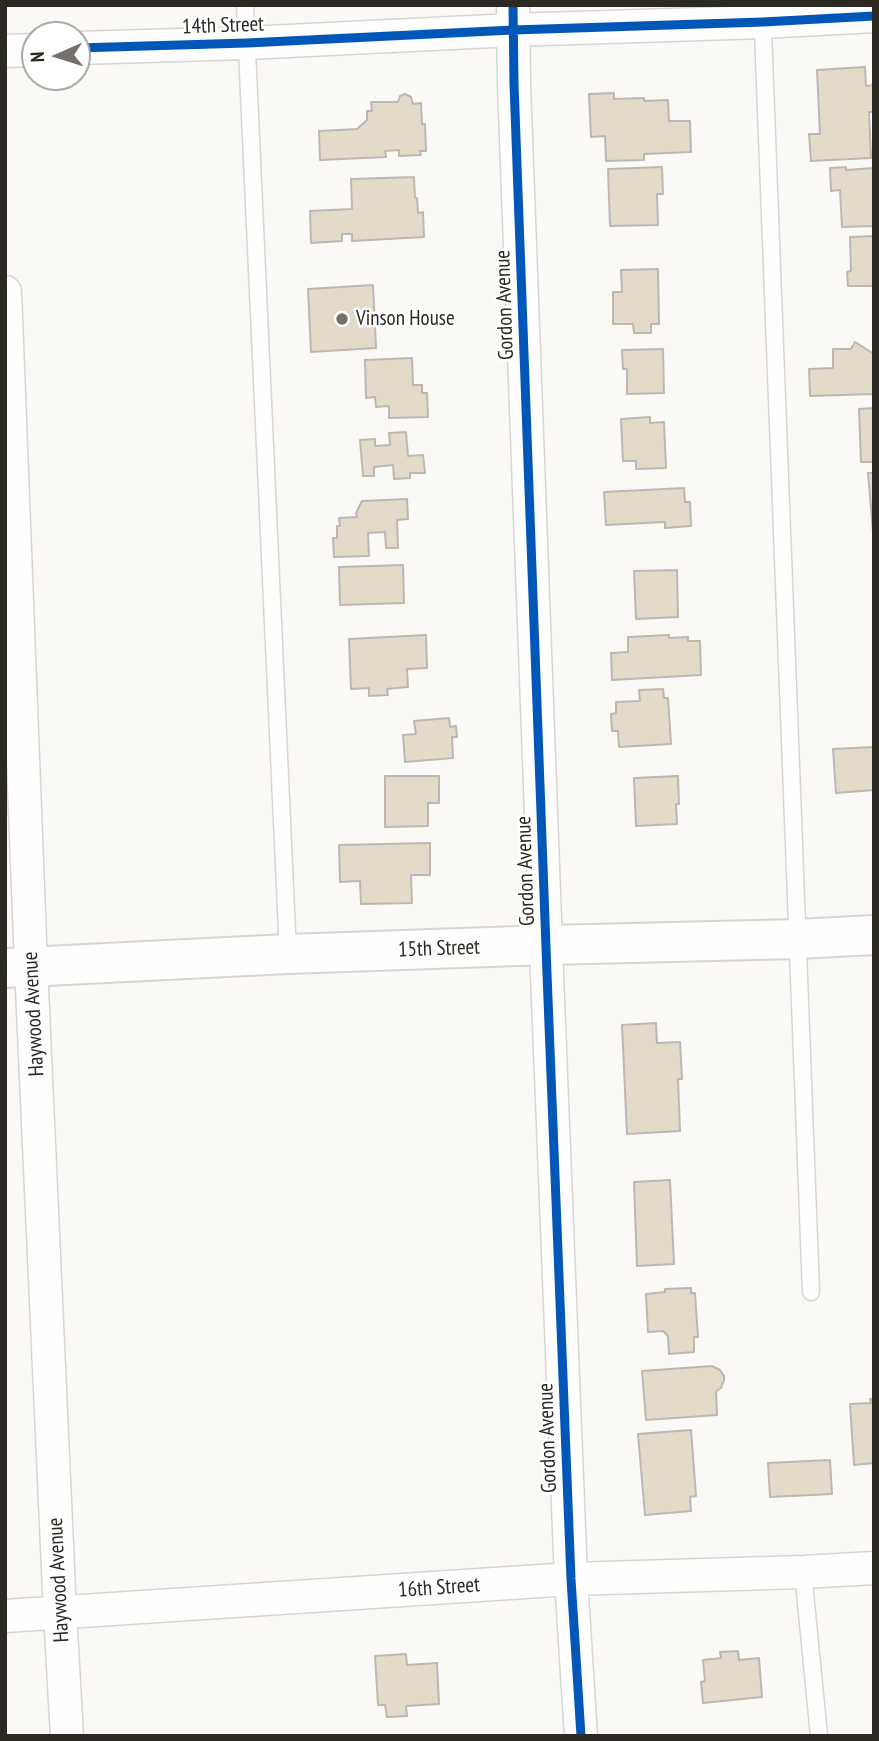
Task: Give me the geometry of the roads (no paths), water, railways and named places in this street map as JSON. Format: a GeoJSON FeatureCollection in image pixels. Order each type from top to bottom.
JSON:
{"type":"FeatureCollection","features":[{"type":"Feature","properties":{"kind":"main road","name":"15th Street"},"geometry":{"type":"LineString","coordinates":[[18,967],[288,954],[874,935]]}},
{"type":"Feature","properties":{"kind":"street","name":"14th Street"},"geometry":{"type":"LineString","coordinates":[[91,48],[247,43],[513,18],[763,13],[874,16]]}},
{"type":"Feature","properties":{"kind":"street","name":"Gordon Avenue"},"geometry":{"type":"LineString","coordinates":[[513,18],[571,1579],[581,1736]]}},
{"type":"Feature","properties":{"kind":"street","name":"Haywood Avenue"},"geometry":{"type":"LineString","coordinates":[[5,292],[18,967],[67,1736]]}},
{"type":"Feature","properties":{"kind":"street","name":"16th Street"},"geometry":{"type":"LineString","coordinates":[[5,1616],[571,1579],[874,1568]]}},
{"type":"Feature","properties":{"kind":"lane"},"geometry":{"type":"LineString","coordinates":[[246,5],[288,954]]}},
{"type":"Feature","properties":{"kind":"lane"},"geometry":{"type":"LineString","coordinates":[[763,13],[811,1292]]}},
{"type":"Feature","properties":{"kind":"lane"},"geometry":{"type":"LineString","coordinates":[[803,1572],[819,1736]]}},
{"type":"Feature","properties":{"kind":"place","name":"Vinson House"},"geometry":{"type":"Point","coordinates":[342,319]}}]}
